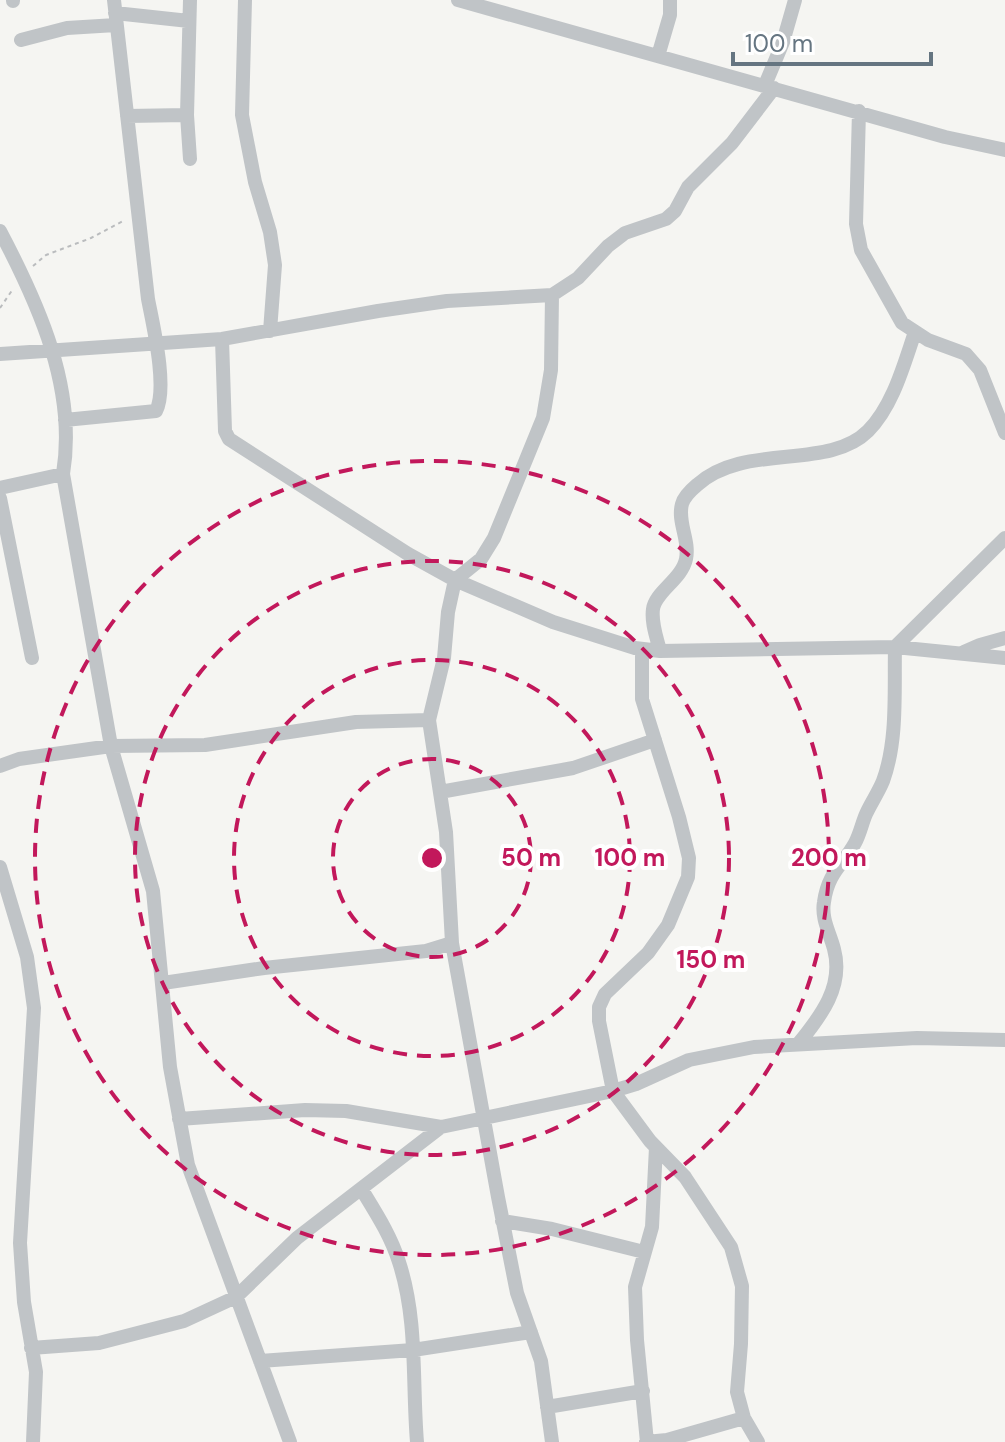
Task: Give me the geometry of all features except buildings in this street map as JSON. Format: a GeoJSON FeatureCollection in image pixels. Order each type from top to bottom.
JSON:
{"type":"FeatureCollection","features":[{"type":"Feature","properties":{"kind":"street"},"geometry":{"type":"LineString","coordinates":[[190,0],[187,115],[190,159]]}},
{"type":"Feature","properties":{"kind":"street"},"geometry":{"type":"LineString","coordinates":[[245,0],[242,115],[275,265],[270,331]]}},
{"type":"Feature","properties":{"kind":"street"},"geometry":{"type":"LineString","coordinates":[[458,0],[502,6],[658,56],[945,137],[1005,150]]}},
{"type":"Feature","properties":{"kind":"street"},"geometry":{"type":"LineString","coordinates":[[658,56],[670,15],[670,0]]}},
{"type":"Feature","properties":{"kind":"street"},"geometry":{"type":"LineString","coordinates":[[0,354],[222,339],[447,301],[552,295],[578,278],[625,233],[666,219],[675,211],[688,187],[732,143],[770,86],[795,0]]}},
{"type":"Feature","properties":{"kind":"street"},"geometry":{"type":"LineString","coordinates":[[21,40],[115,12],[189,21]]}},
{"type":"Feature","properties":{"kind":"street"},"geometry":{"type":"LineString","coordinates":[[65,420],[156,411],[161,399],[157,342],[148,299],[115,12]]}},
{"type":"Feature","properties":{"kind":"street"},"geometry":{"type":"LineString","coordinates":[[859,111],[856,224],[861,250],[902,323],[928,340],[966,354],[980,370],[1005,433]]}},
{"type":"Feature","properties":{"kind":"street"},"geometry":{"type":"LineString","coordinates":[[127,116],[187,115]]}},
{"type":"Feature","properties":{"kind":"street"},"geometry":{"type":"LineString","coordinates":[[0,231],[24,275],[53,350],[65,420],[67,455],[63,474],[111,746],[153,891],[170,1067],[188,1165],[290,1442]]}},
{"type":"Feature","properties":{"kind":"street"},"geometry":{"type":"LineString","coordinates":[[552,295],[551,370],[543,418],[494,538],[481,559],[455,580],[448,612],[444,658],[429,720],[446,832],[452,943],[502,1221],[517,1293],[541,1361],[552,1442]]}},
{"type":"Feature","properties":{"kind":"street"},"geometry":{"type":"LineString","coordinates":[[660,651],[653,609],[656,601],[679,575],[686,558],[686,537],[681,516],[682,502],[690,491],[703,479],[737,463],[841,448],[867,432],[884,409],[915,332]]}},
{"type":"Feature","properties":{"kind":"street"},"geometry":{"type":"LineString","coordinates":[[222,339],[225,431],[229,439],[408,554],[455,580],[553,622],[642,649],[660,651],[895,647],[1005,658]]}},
{"type":"Feature","properties":{"kind":"street"},"geometry":{"type":"LineString","coordinates":[[0,488],[63,474]]}},
{"type":"Feature","properties":{"kind":"street"},"geometry":{"type":"LineString","coordinates":[[0,498],[32,658]]}},
{"type":"Feature","properties":{"kind":"street"},"geometry":{"type":"LineString","coordinates":[[799,1043],[822,1015],[837,969],[835,950],[825,924],[823,904],[828,884],[838,864],[855,844],[882,782],[890,753],[895,647],[1005,538]]}},
{"type":"Feature","properties":{"kind":"street"},"geometry":{"type":"LineString","coordinates":[[963,653],[1005,638]]}},
{"type":"Feature","properties":{"kind":"street"},"geometry":{"type":"LineString","coordinates":[[642,649],[642,699],[679,817],[689,858],[688,877],[668,925],[648,953],[605,994],[599,1007],[604,1056],[613,1091],[656,1147],[685,1177],[731,1247],[742,1286],[737,1392],[744,1418],[758,1442]]}},
{"type":"Feature","properties":{"kind":"street"},"geometry":{"type":"LineString","coordinates":[[0,766],[19,759],[111,746],[205,745],[356,722],[429,720]]}},
{"type":"Feature","properties":{"kind":"street"},"geometry":{"type":"LineString","coordinates":[[440,792],[573,768],[655,740]]}},
{"type":"Feature","properties":{"kind":"street"},"geometry":{"type":"LineString","coordinates":[[0,867],[27,957],[34,1008],[20,1243],[24,1302],[36,1372],[33,1442]]}},
{"type":"Feature","properties":{"kind":"street"},"geometry":{"type":"LineString","coordinates":[[163,983],[264,968],[426,951],[452,943]]}},
{"type":"Feature","properties":{"kind":"street"},"geometry":{"type":"LineString","coordinates":[[179,1119],[305,1110],[346,1111],[441,1127],[613,1091],[689,1060],[754,1047],[917,1038],[1005,1040]]}},
{"type":"Feature","properties":{"kind":"street"},"geometry":{"type":"LineString","coordinates":[[31,1348],[99,1343],[148,1332],[184,1321],[236,1297],[297,1238],[441,1127]]}},
{"type":"Feature","properties":{"kind":"street"},"geometry":{"type":"LineString","coordinates":[[656,1147],[652,1227],[635,1287],[646,1442],[667,1440],[744,1418]]}},
{"type":"Feature","properties":{"kind":"street"},"geometry":{"type":"LineString","coordinates":[[362,1190],[387,1231],[400,1262],[409,1304],[417,1442]]}},
{"type":"Feature","properties":{"kind":"street"},"geometry":{"type":"LineString","coordinates":[[502,1221],[552,1229],[644,1252]]}},
{"type":"Feature","properties":{"kind":"street"},"geometry":{"type":"LineString","coordinates":[[260,1361],[413,1350],[531,1332]]}},
{"type":"Feature","properties":{"kind":"street"},"geometry":{"type":"LineString","coordinates":[[547,1407],[643,1391]]}},
{"type":"Feature","properties":{"kind":"path"},"geometry":{"type":"LineString","coordinates":[[0,308],[24,275],[46,255],[91,238],[139,213]]}}]}
